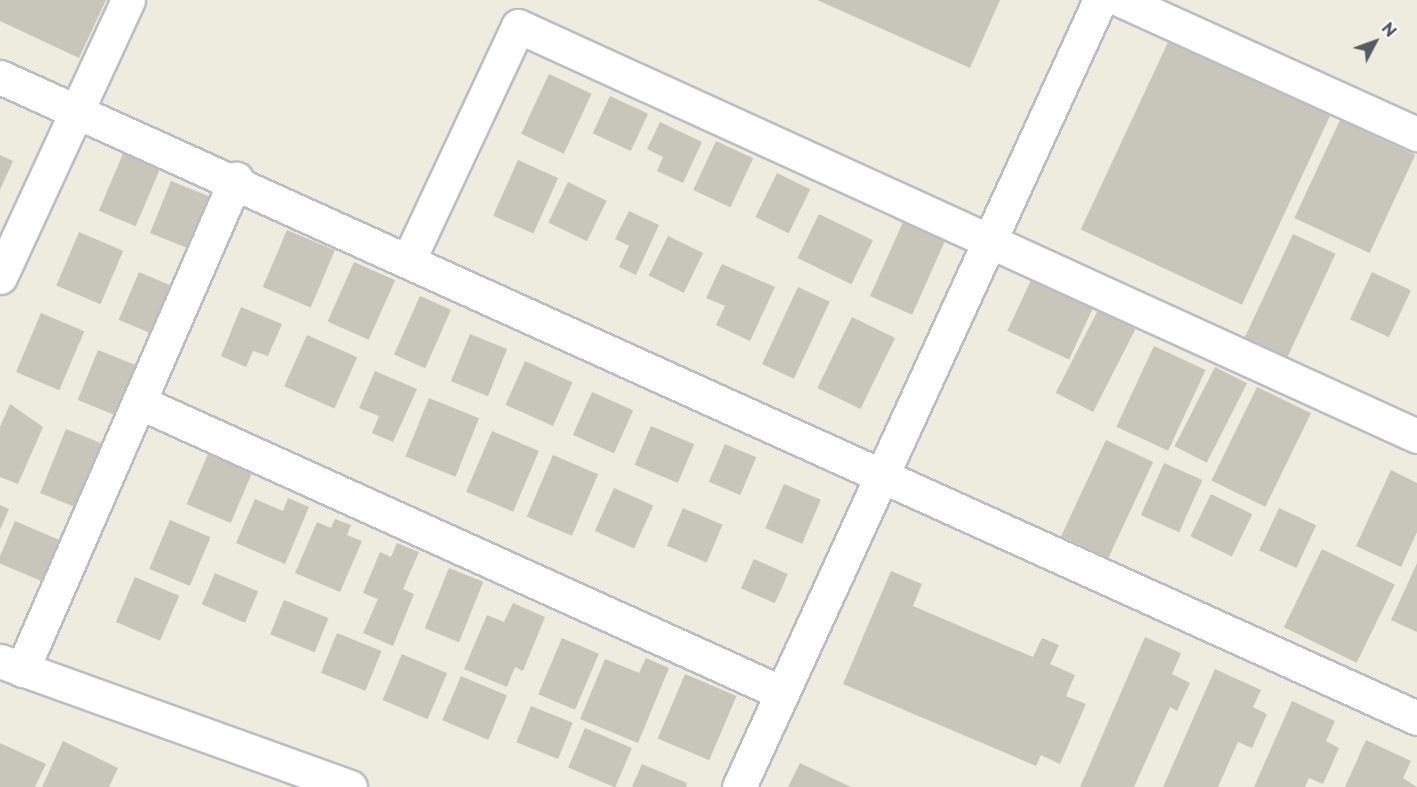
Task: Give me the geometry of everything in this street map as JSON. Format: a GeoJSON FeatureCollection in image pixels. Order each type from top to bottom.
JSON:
{"type":"FeatureCollection","features":[{"type":"Feature","properties":{"kind":"street"},"geometry":{"type":"LineString","coordinates":[[0,277],[128,0]]}},
{"type":"Feature","properties":{"kind":"street"},"geometry":{"type":"LineString","coordinates":[[739,787],[1100,0]]}},
{"type":"Feature","properties":{"kind":"street"},"geometry":{"type":"LineString","coordinates":[[1121,0],[1417,134]]}},
{"type":"Feature","properties":{"kind":"street"},"geometry":{"type":"LineString","coordinates":[[409,259],[524,13],[992,239],[1417,436]]}},
{"type":"Feature","properties":{"kind":"street"},"geometry":{"type":"LineString","coordinates":[[0,77],[236,179],[883,472],[1417,718]]}},
{"type":"Feature","properties":{"kind":"street"},"geometry":{"type":"LineString","coordinates":[[236,179],[139,402],[11,666],[350,787]]}},
{"type":"Feature","properties":{"kind":"street"},"geometry":{"type":"LineString","coordinates":[[139,402],[782,693]]}},
{"type":"Feature","properties":{"kind":"building"},"geometry":{"type":"Polygon","coordinates":[[[0,0],[106,0],[79,58],[0,21],[0,0]]]}},
{"type":"Feature","properties":{"kind":"building"},"geometry":{"type":"Polygon","coordinates":[[[817,0],[1000,0],[970,68],[817,0]]]}},
{"type":"Feature","properties":{"kind":"building"},"geometry":{"type":"Polygon","coordinates":[[[1169,40],[1330,115],[1242,305],[1081,229],[1169,40]]]}},
{"type":"Feature","properties":{"kind":"building"},"geometry":{"type":"Polygon","coordinates":[[[549,74],[592,94],[564,154],[521,134],[549,74]]]}},
{"type":"Feature","properties":{"kind":"building"},"geometry":{"type":"Polygon","coordinates":[[[610,96],[648,114],[631,151],[593,133],[610,96]]]}},
{"type":"Feature","properties":{"kind":"building"},"geometry":{"type":"Polygon","coordinates":[[[1340,120],[1415,155],[1370,253],[1294,218],[1340,120]]]}},
{"type":"Feature","properties":{"kind":"building"},"geometry":{"type":"Polygon","coordinates":[[[660,122],[702,142],[683,183],[657,171],[663,157],[647,149],[660,122]]]}},
{"type":"Feature","properties":{"kind":"building"},"geometry":{"type":"Polygon","coordinates":[[[716,141],[753,158],[730,207],[693,190],[716,141]]]}},
{"type":"Feature","properties":{"kind":"building"},"geometry":{"type":"Polygon","coordinates":[[[125,149],[162,165],[136,226],[99,211],[125,149]]]}},
{"type":"Feature","properties":{"kind":"building"},"geometry":{"type":"Polygon","coordinates":[[[0,155],[13,161],[0,190],[0,155]]]}},
{"type":"Feature","properties":{"kind":"building"},"geometry":{"type":"Polygon","coordinates":[[[518,160],[558,178],[533,234],[493,216],[518,160]]]}},
{"type":"Feature","properties":{"kind":"building"},"geometry":{"type":"Polygon","coordinates":[[[777,173],[810,189],[789,233],[756,217],[777,173]]]}},
{"type":"Feature","properties":{"kind":"building"},"geometry":{"type":"Polygon","coordinates":[[[171,181],[222,202],[201,254],[150,233],[171,181]]]}},
{"type":"Feature","properties":{"kind":"building"},"geometry":{"type":"Polygon","coordinates":[[[568,182],[607,201],[587,241],[548,222],[568,182]]]}},
{"type":"Feature","properties":{"kind":"building"},"geometry":{"type":"Polygon","coordinates":[[[629,211],[659,225],[636,275],[619,267],[629,246],[615,239],[629,211]]]}},
{"type":"Feature","properties":{"kind":"building"},"geometry":{"type":"Polygon","coordinates":[[[819,214],[873,240],[851,284],[798,258],[819,214]]]}},
{"type":"Feature","properties":{"kind":"building"},"geometry":{"type":"Polygon","coordinates":[[[903,222],[945,241],[912,315],[870,296],[903,222]]]}},
{"type":"Feature","properties":{"kind":"building"},"geometry":{"type":"Polygon","coordinates":[[[287,230],[335,250],[311,307],[263,287],[287,230]]]}},
{"type":"Feature","properties":{"kind":"building"},"geometry":{"type":"Polygon","coordinates":[[[79,232],[123,251],[101,304],[56,285],[79,232]]]}},
{"type":"Feature","properties":{"kind":"building"},"geometry":{"type":"Polygon","coordinates":[[[1293,234],[1336,254],[1287,358],[1244,338],[1293,234]]]}},
{"type":"Feature","properties":{"kind":"building"},"geometry":{"type":"Polygon","coordinates":[[[668,236],[703,253],[684,293],[649,276],[668,236]]]}},
{"type":"Feature","properties":{"kind":"building"},"geometry":{"type":"Polygon","coordinates":[[[354,262],[395,280],[369,340],[328,321],[354,262]]]}},
{"type":"Feature","properties":{"kind":"building"},"geometry":{"type":"Polygon","coordinates":[[[722,264],[775,287],[750,341],[716,325],[725,306],[706,298],[722,264]]]}},
{"type":"Feature","properties":{"kind":"building"},"geometry":{"type":"Polygon","coordinates":[[[139,272],[183,291],[163,339],[119,320],[139,272]]]}},
{"type":"Feature","properties":{"kind":"building"},"geometry":{"type":"Polygon","coordinates":[[[1372,272],[1411,290],[1389,337],[1350,319],[1372,272]]]}},
{"type":"Feature","properties":{"kind":"building"},"geometry":{"type":"Polygon","coordinates":[[[1031,280],[1093,309],[1069,359],[1007,331],[1031,280]]]}},
{"type":"Feature","properties":{"kind":"building"},"geometry":{"type":"Polygon","coordinates":[[[798,287],[830,302],[794,379],[762,364],[798,287]]]}},
{"type":"Feature","properties":{"kind":"building"},"geometry":{"type":"Polygon","coordinates":[[[420,296],[451,310],[425,368],[394,354],[420,296]]]}},
{"type":"Feature","properties":{"kind":"building"},"geometry":{"type":"Polygon","coordinates":[[[241,307],[282,324],[268,356],[253,351],[246,367],[221,356],[241,307]]]}},
{"type":"Feature","properties":{"kind":"building"},"geometry":{"type":"Polygon","coordinates":[[[1098,310],[1135,329],[1093,412],[1056,393],[1098,310]]]}},
{"type":"Feature","properties":{"kind":"building"},"geometry":{"type":"Polygon","coordinates":[[[41,313],[84,331],[59,390],[16,372],[41,313]]]}},
{"type":"Feature","properties":{"kind":"building"},"geometry":{"type":"Polygon","coordinates":[[[852,317],[895,338],[861,409],[817,388],[852,317]]]}},
{"type":"Feature","properties":{"kind":"building"},"geometry":{"type":"Polygon","coordinates":[[[470,334],[507,349],[488,396],[451,381],[470,334]]]}},
{"type":"Feature","properties":{"kind":"building"},"geometry":{"type":"Polygon","coordinates":[[[307,335],[357,357],[334,409],[284,386],[307,335]]]}},
{"type":"Feature","properties":{"kind":"building"},"geometry":{"type":"Polygon","coordinates":[[[1154,346],[1206,370],[1168,451],[1116,427],[1154,346]]]}},
{"type":"Feature","properties":{"kind":"building"},"geometry":{"type":"Polygon","coordinates":[[[98,350],[149,371],[129,421],[78,400],[98,350]]]}},
{"type":"Feature","properties":{"kind":"building"},"geometry":{"type":"Polygon","coordinates":[[[525,361],[573,382],[553,426],[505,405],[525,361]]]}},
{"type":"Feature","properties":{"kind":"building"},"geometry":{"type":"Polygon","coordinates":[[[1215,367],[1247,383],[1207,463],[1175,446],[1215,367]]]}},
{"type":"Feature","properties":{"kind":"building"},"geometry":{"type":"Polygon","coordinates":[[[375,371],[417,389],[393,442],[372,433],[379,416],[359,408],[375,371]]]}},
{"type":"Feature","properties":{"kind":"building"},"geometry":{"type":"Polygon","coordinates":[[[1257,387],[1311,413],[1265,507],[1211,480],[1257,387]]]}},
{"type":"Feature","properties":{"kind":"building"},"geometry":{"type":"Polygon","coordinates":[[[592,392],[633,410],[614,453],[573,435],[592,392]]]}},
{"type":"Feature","properties":{"kind":"building"},"geometry":{"type":"Polygon","coordinates":[[[429,398],[479,418],[455,477],[405,456],[429,398]]]}},
{"type":"Feature","properties":{"kind":"building"},"geometry":{"type":"Polygon","coordinates":[[[10,404],[43,427],[18,484],[0,477],[0,427],[10,404]]]}},
{"type":"Feature","properties":{"kind":"building"},"geometry":{"type":"Polygon","coordinates":[[[651,426],[694,444],[678,483],[635,465],[651,426]]]}},
{"type":"Feature","properties":{"kind":"building"},"geometry":{"type":"Polygon","coordinates":[[[66,429],[113,448],[87,512],[40,493],[66,429]]]}},
{"type":"Feature","properties":{"kind":"building"},"geometry":{"type":"Polygon","coordinates":[[[492,431],[539,451],[513,512],[466,492],[492,431]]]}},
{"type":"Feature","properties":{"kind":"building"},"geometry":{"type":"Polygon","coordinates":[[[1106,440],[1153,462],[1108,558],[1061,536],[1106,440]]]}},
{"type":"Feature","properties":{"kind":"building"},"geometry":{"type":"Polygon","coordinates":[[[725,444],[756,457],[740,495],[709,482],[725,444]]]}},
{"type":"Feature","properties":{"kind":"building"},"geometry":{"type":"Polygon","coordinates":[[[210,449],[254,468],[231,523],[187,504],[210,449]]]}},
{"type":"Feature","properties":{"kind":"building"},"geometry":{"type":"Polygon","coordinates":[[[553,455],[598,474],[572,536],[527,517],[553,455]]]}},
{"type":"Feature","properties":{"kind":"building"},"geometry":{"type":"Polygon","coordinates":[[[1164,463],[1202,480],[1179,532],[1141,515],[1164,463]]]}},
{"type":"Feature","properties":{"kind":"building"},"geometry":{"type":"Polygon","coordinates":[[[1391,470],[1417,483],[1417,532],[1401,567],[1356,546],[1391,470]]]}},
{"type":"Feature","properties":{"kind":"building"},"geometry":{"type":"Polygon","coordinates":[[[784,484],[821,500],[802,544],[765,528],[784,484]]]}},
{"type":"Feature","properties":{"kind":"building"},"geometry":{"type":"Polygon","coordinates":[[[614,488],[653,505],[634,548],[595,531],[614,488]]]}},
{"type":"Feature","properties":{"kind":"building"},"geometry":{"type":"Polygon","coordinates":[[[1211,494],[1252,514],[1232,556],[1190,536],[1211,494]]]}},
{"type":"Feature","properties":{"kind":"building"},"geometry":{"type":"Polygon","coordinates":[[[288,498],[309,507],[285,564],[236,543],[255,499],[283,511],[288,498]]]}},
{"type":"Feature","properties":{"kind":"building"},"geometry":{"type":"Polygon","coordinates":[[[0,505],[9,509],[0,530],[0,505]]]}},
{"type":"Feature","properties":{"kind":"building"},"geometry":{"type":"Polygon","coordinates":[[[683,508],[723,525],[707,563],[667,546],[683,508]]]}},
{"type":"Feature","properties":{"kind":"building"},"geometry":{"type":"Polygon","coordinates":[[[1279,508],[1316,525],[1296,568],[1259,551],[1279,508]]]}},
{"type":"Feature","properties":{"kind":"building"},"geometry":{"type":"Polygon","coordinates":[[[335,519],[351,525],[347,535],[362,541],[340,592],[295,573],[317,522],[331,528],[335,519]]]}},
{"type":"Feature","properties":{"kind":"building"},"geometry":{"type":"Polygon","coordinates":[[[170,520],[211,537],[190,586],[149,569],[170,520]]]}},
{"type":"Feature","properties":{"kind":"building"},"geometry":{"type":"Polygon","coordinates":[[[15,521],[67,543],[49,584],[0,564],[0,556],[15,521]]]}},
{"type":"Feature","properties":{"kind":"building"},"geometry":{"type":"Polygon","coordinates":[[[397,543],[419,552],[403,589],[414,594],[393,646],[363,633],[378,599],[363,593],[380,552],[391,557],[397,543]]]}},
{"type":"Feature","properties":{"kind":"building"},"geometry":{"type":"Polygon","coordinates":[[[1322,549],[1395,585],[1357,663],[1284,627],[1322,549]]]}},
{"type":"Feature","properties":{"kind":"building"},"geometry":{"type":"Polygon","coordinates":[[[754,559],[788,574],[775,603],[741,588],[754,559]]]}},
{"type":"Feature","properties":{"kind":"building"},"geometry":{"type":"Polygon","coordinates":[[[1417,563],[1417,632],[1391,620],[1417,563]]]}},
{"type":"Feature","properties":{"kind":"building"},"geometry":{"type":"Polygon","coordinates":[[[449,568],[483,582],[459,642],[425,628],[449,568]]]}},
{"type":"Feature","properties":{"kind":"building"},"geometry":{"type":"Polygon","coordinates":[[[891,571],[922,584],[913,606],[1033,657],[1042,638],[1059,645],[1050,664],[1075,675],[1066,696],[1086,704],[1060,764],[1041,755],[1036,766],[843,684],[891,571]]]}},
{"type":"Feature","properties":{"kind":"building"},"geometry":{"type":"Polygon","coordinates":[[[215,573],[258,591],[245,623],[202,604],[215,573]]]}},
{"type":"Feature","properties":{"kind":"building"},"geometry":{"type":"Polygon","coordinates":[[[135,577],[179,596],[160,641],[116,622],[135,577]]]}},
{"type":"Feature","properties":{"kind":"building"},"geometry":{"type":"Polygon","coordinates":[[[284,600],[329,618],[315,652],[270,634],[284,600]]]}},
{"type":"Feature","properties":{"kind":"building"},"geometry":{"type":"Polygon","coordinates":[[[513,603],[545,617],[523,671],[515,667],[507,687],[464,669],[487,615],[504,622],[513,603]]]}},
{"type":"Feature","properties":{"kind":"building"},"geometry":{"type":"Polygon","coordinates":[[[337,633],[382,651],[365,691],[321,673],[337,633]]]}},
{"type":"Feature","properties":{"kind":"building"},"geometry":{"type":"Polygon","coordinates":[[[1145,637],[1181,653],[1172,674],[1190,683],[1177,711],[1170,707],[1134,787],[1080,787],[1145,637]]]}},
{"type":"Feature","properties":{"kind":"building"},"geometry":{"type":"Polygon","coordinates":[[[562,638],[599,654],[575,710],[538,694],[562,638]]]}},
{"type":"Feature","properties":{"kind":"building"},"geometry":{"type":"Polygon","coordinates":[[[402,654],[447,673],[428,719],[382,700],[402,654]]]}},
{"type":"Feature","properties":{"kind":"building"},"geometry":{"type":"Polygon","coordinates":[[[646,658],[669,668],[638,743],[580,719],[605,659],[639,673],[646,658]]]}},
{"type":"Feature","properties":{"kind":"building"},"geometry":{"type":"Polygon","coordinates":[[[1215,669],[1261,690],[1253,707],[1267,714],[1252,748],[1238,742],[1218,787],[1163,787],[1215,669]]]}},
{"type":"Feature","properties":{"kind":"building"},"geometry":{"type":"Polygon","coordinates":[[[685,674],[737,696],[709,760],[658,738],[685,674]]]}},
{"type":"Feature","properties":{"kind":"building"},"geometry":{"type":"Polygon","coordinates":[[[461,676],[507,696],[488,740],[442,720],[461,676]]]}},
{"type":"Feature","properties":{"kind":"building"},"geometry":{"type":"Polygon","coordinates":[[[1292,701],[1335,721],[1326,741],[1339,748],[1323,784],[1309,778],[1305,787],[1254,787],[1292,701]]]}},
{"type":"Feature","properties":{"kind":"building"},"geometry":{"type":"Polygon","coordinates":[[[531,706],[573,723],[558,759],[516,742],[531,706]]]}},
{"type":"Feature","properties":{"kind":"building"},"geometry":{"type":"Polygon","coordinates":[[[585,728],[632,748],[615,787],[568,768],[585,728]]]}},
{"type":"Feature","properties":{"kind":"building"},"geometry":{"type":"Polygon","coordinates":[[[1366,740],[1411,761],[1403,778],[1417,787],[1345,787],[1366,740]]]}},
{"type":"Feature","properties":{"kind":"building"},"geometry":{"type":"Polygon","coordinates":[[[63,741],[118,768],[109,787],[42,787],[63,741]]]}},
{"type":"Feature","properties":{"kind":"building"},"geometry":{"type":"Polygon","coordinates":[[[0,743],[46,764],[35,787],[0,787],[0,743]]]}},
{"type":"Feature","properties":{"kind":"building"},"geometry":{"type":"Polygon","coordinates":[[[800,763],[851,787],[788,787],[800,763]]]}},
{"type":"Feature","properties":{"kind":"building"},"geometry":{"type":"Polygon","coordinates":[[[642,764],[687,783],[686,787],[632,787],[642,764]]]}}]}
